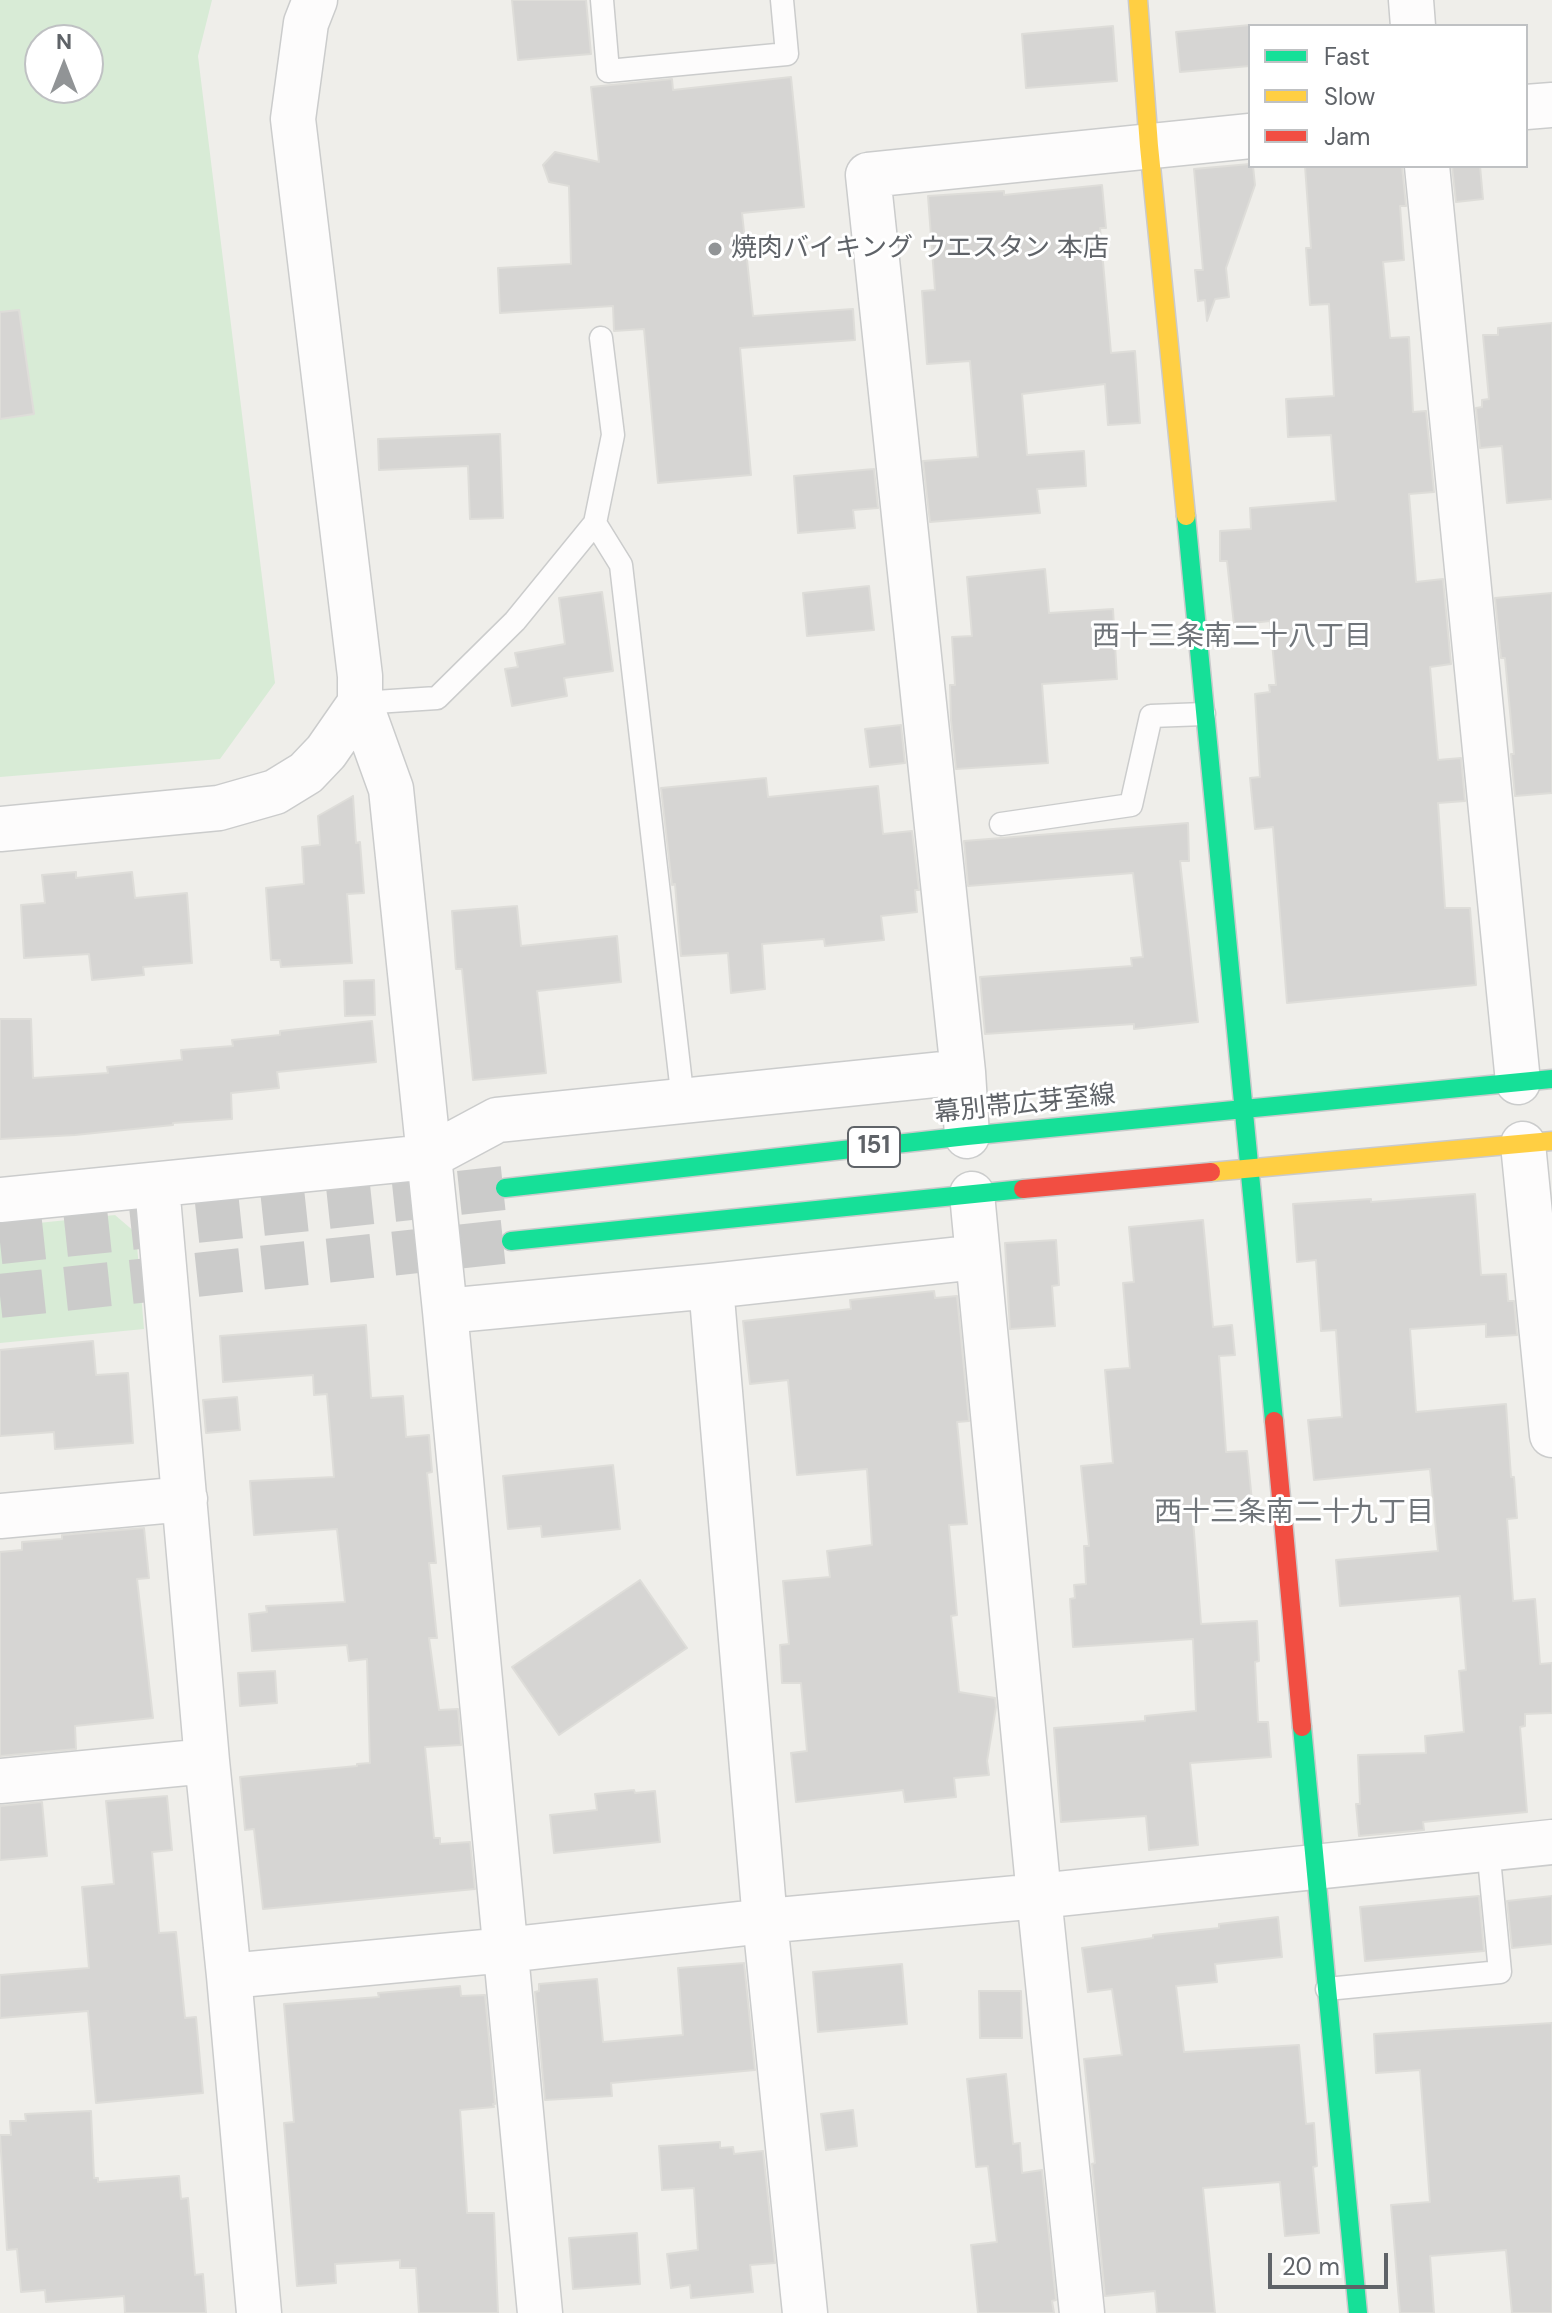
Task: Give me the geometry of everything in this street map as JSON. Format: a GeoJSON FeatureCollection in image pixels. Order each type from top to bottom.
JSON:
{"type":"FeatureCollection","features":[{"type":"Feature","properties":{"kind":"street"},"geometry":{"type":"LineString","coordinates":[[1138,0],[1149,146],[1358,2313]]}},
{"type":"Feature","properties":{"kind":"street"},"geometry":{"type":"LineString","coordinates":[[1411,0],[1413,24]]}},
{"type":"Feature","properties":{"kind":"street"},"geometry":{"type":"LineString","coordinates":[[301,8],[293,119],[360,676],[360,703],[391,789],[445,1311],[540,2313]]}},
{"type":"Feature","properties":{"kind":"street"},"geometry":{"type":"LineString","coordinates":[[1528,107],[1552,105]]}},
{"type":"Feature","properties":{"kind":"street"},"geometry":{"type":"LineString","coordinates":[[967,1136],[963,1072],[868,175],[1248,136]]}},
{"type":"Feature","properties":{"kind":"street"},"geometry":{"type":"LineString","coordinates":[[1427,168],[1535,1081]]}},
{"type":"Feature","properties":{"kind":"street"},"geometry":{"type":"LineString","coordinates":[[0,829],[219,808],[275,792],[306,773],[326,752],[360,703]]}},
{"type":"Feature","properties":{"kind":"street"},"geometry":{"type":"LineString","coordinates":[[0,1200],[428,1157],[497,1120],[963,1072]]}},
{"type":"Feature","properties":{"kind":"street","name":"幕別帯広芽室線"},"geometry":{"type":"LineString","coordinates":[[505,1188],[967,1136],[1535,1081]]}},
{"type":"Feature","properties":{"kind":"street"},"geometry":{"type":"LineString","coordinates":[[1537,1142],[1552,1435]]}},
{"type":"Feature","properties":{"kind":"street","name":"151"},"geometry":{"type":"LineString","coordinates":[[511,1241],[972,1194],[1537,1142]]}},
{"type":"Feature","properties":{"kind":"street"},"geometry":{"type":"LineString","coordinates":[[157,1186],[259,2313]]}},
{"type":"Feature","properties":{"kind":"street"},"geometry":{"type":"LineString","coordinates":[[972,1194],[1082,2313]]}},
{"type":"Feature","properties":{"kind":"street"},"geometry":{"type":"LineString","coordinates":[[445,1311],[978,1257]]}},
{"type":"Feature","properties":{"kind":"street"},"geometry":{"type":"LineString","coordinates":[[711,1286],[765,1921],[805,2313]]}},
{"type":"Feature","properties":{"kind":"street"},"geometry":{"type":"LineString","coordinates":[[0,1516],[185,1499]]}},
{"type":"Feature","properties":{"kind":"street"},"geometry":{"type":"LineString","coordinates":[[0,1781],[207,1761]]}},
{"type":"Feature","properties":{"kind":"street"},"geometry":{"type":"LineString","coordinates":[[229,1976],[1552,1842]]}},
{"type":"Feature","properties":{"kind":"lane"},"geometry":{"type":"LineString","coordinates":[[602,0],[608,71],[787,54],[782,0]]}},
{"type":"Feature","properties":{"kind":"lane"},"geometry":{"type":"LineString","coordinates":[[360,703],[437,698],[515,621],[595,523],[613,435],[601,338]]}},
{"type":"Feature","properties":{"kind":"lane"},"geometry":{"type":"LineString","coordinates":[[595,523],[621,565],[683,1101]]}},
{"type":"Feature","properties":{"kind":"lane"},"geometry":{"type":"LineString","coordinates":[[1001,824],[1131,805],[1151,716],[1204,714]]}},
{"type":"Feature","properties":{"kind":"lane"},"geometry":{"type":"LineString","coordinates":[[1327,1989],[1500,1972],[1488,1848]]}},
{"type":"Feature","properties":{"kind":"green space"},"geometry":{"type":"Polygon","coordinates":[[[0,0],[212,0],[198,56],[275,683],[220,759],[0,777],[0,0]]]}},
{"type":"Feature","properties":{"kind":"green space"},"geometry":{"type":"Polygon","coordinates":[[[115,1215],[136,1233],[144,1329],[0,1343],[0,1227],[115,1215]]]}},
{"type":"Feature","properties":{"kind":"building"},"geometry":{"type":"Polygon","coordinates":[[[512,0],[586,0],[591,54],[518,60],[512,0]]]}},
{"type":"Feature","properties":{"kind":"building"},"geometry":{"type":"Polygon","coordinates":[[[1248,25],[1248,66],[1180,72],[1176,32],[1248,25]]]}},
{"type":"Feature","properties":{"kind":"building"},"geometry":{"type":"Polygon","coordinates":[[[1113,26],[1117,81],[1026,88],[1022,34],[1113,26]]]}},
{"type":"Feature","properties":{"kind":"building"},"geometry":{"type":"Polygon","coordinates":[[[791,77],[804,207],[742,213],[753,316],[853,309],[855,340],[740,348],[751,475],[658,483],[644,329],[614,331],[613,306],[500,313],[498,268],[571,264],[569,186],[549,182],[543,165],[555,152],[599,162],[591,87],[672,79],[673,90],[791,77]]]}},
{"type":"Feature","properties":{"kind":"building"},"geometry":{"type":"Polygon","coordinates":[[[1248,164],[1248,168],[1253,168],[1255,185],[1226,268],[1229,297],[1215,299],[1207,321],[1205,300],[1198,301],[1195,270],[1203,270],[1194,169],[1248,164]]]}},
{"type":"Feature","properties":{"kind":"building"},"geometry":{"type":"Polygon","coordinates":[[[1305,168],[1402,168],[1406,206],[1400,206],[1404,260],[1383,262],[1390,338],[1409,337],[1413,412],[1426,411],[1434,492],[1409,494],[1416,582],[1443,579],[1451,664],[1430,667],[1438,760],[1461,758],[1465,801],[1438,803],[1445,908],[1470,908],[1476,985],[1287,1003],[1273,827],[1255,829],[1250,778],[1260,777],[1255,694],[1270,692],[1269,685],[1276,685],[1270,621],[1234,625],[1227,561],[1220,561],[1220,531],[1251,529],[1250,508],[1336,501],[1331,435],[1288,437],[1286,399],[1334,396],[1329,304],[1310,305],[1306,248],[1311,248],[1305,168]]]}},
{"type":"Feature","properties":{"kind":"building"},"geometry":{"type":"Polygon","coordinates":[[[1452,168],[1480,168],[1483,199],[1456,202],[1452,168]]]}},
{"type":"Feature","properties":{"kind":"building"},"geometry":{"type":"Polygon","coordinates":[[[1102,185],[1106,228],[1100,228],[1111,353],[1135,351],[1140,423],[1108,425],[1105,384],[1022,394],[1027,455],[1084,451],[1086,486],[1037,489],[1040,513],[930,522],[923,461],[978,457],[970,361],[927,364],[922,291],[935,290],[928,196],[1004,191],[1004,195],[1102,185]]]}},
{"type":"Feature","properties":{"kind":"building"},"geometry":{"type":"Polygon","coordinates":[[[19,310],[34,414],[0,419],[0,312],[19,310]]]}},
{"type":"Feature","properties":{"kind":"building"},"geometry":{"type":"Polygon","coordinates":[[[1552,323],[1552,499],[1507,503],[1502,446],[1480,448],[1476,408],[1482,407],[1482,400],[1489,399],[1483,335],[1498,335],[1498,328],[1552,323]]]}},
{"type":"Feature","properties":{"kind":"building"},"geometry":{"type":"Polygon","coordinates":[[[500,434],[503,518],[470,519],[468,466],[379,470],[378,439],[500,434]]]}},
{"type":"Feature","properties":{"kind":"building"},"geometry":{"type":"Polygon","coordinates":[[[874,469],[878,508],[853,510],[855,528],[798,533],[794,476],[874,469]]]}},
{"type":"Feature","properties":{"kind":"building"},"geometry":{"type":"Polygon","coordinates":[[[1045,569],[1049,613],[1113,609],[1117,679],[1042,684],[1048,763],[956,769],[951,720],[950,685],[955,685],[952,637],[972,636],[967,577],[1045,569]]]}},
{"type":"Feature","properties":{"kind":"building"},"geometry":{"type":"Polygon","coordinates":[[[869,586],[874,630],[807,636],[803,593],[869,586]]]}},
{"type":"Feature","properties":{"kind":"building"},"geometry":{"type":"Polygon","coordinates":[[[602,592],[613,671],[564,678],[567,696],[512,706],[505,669],[518,667],[515,653],[565,644],[559,598],[602,592]]]}},
{"type":"Feature","properties":{"kind":"building"},"geometry":{"type":"Polygon","coordinates":[[[1552,593],[1552,793],[1515,796],[1505,658],[1501,658],[1495,598],[1552,593]]]}},
{"type":"Feature","properties":{"kind":"building"},"geometry":{"type":"Polygon","coordinates":[[[901,725],[905,763],[870,767],[865,729],[901,725]]]}},
{"type":"Feature","properties":{"kind":"building"},"geometry":{"type":"Polygon","coordinates":[[[766,778],[768,797],[878,786],[883,834],[912,831],[919,890],[915,890],[917,912],[881,916],[884,940],[825,946],[824,939],[762,944],[765,989],[731,993],[728,953],[681,956],[675,884],[672,885],[661,788],[766,778]]]}},
{"type":"Feature","properties":{"kind":"building"},"geometry":{"type":"Polygon","coordinates":[[[353,796],[364,893],[347,894],[352,963],[281,967],[280,960],[271,960],[266,888],[304,884],[302,847],[320,845],[318,816],[353,796]]]}},
{"type":"Feature","properties":{"kind":"building"},"geometry":{"type":"Polygon","coordinates":[[[1188,823],[1189,861],[1180,861],[1198,1022],[1134,1029],[1134,1024],[985,1034],[980,977],[1132,966],[1131,958],[1143,957],[1133,873],[968,886],[964,841],[1188,823]]]}},
{"type":"Feature","properties":{"kind":"building"},"geometry":{"type":"Polygon","coordinates":[[[76,872],[76,878],[132,872],[135,898],[187,893],[192,963],[143,967],[144,975],[92,980],[89,954],[24,958],[21,905],[45,903],[42,875],[76,872]]]}},
{"type":"Feature","properties":{"kind":"building"},"geometry":{"type":"Polygon","coordinates":[[[517,906],[521,946],[617,936],[621,982],[537,991],[546,1073],[473,1080],[462,969],[456,969],[452,911],[517,906]]]}},
{"type":"Feature","properties":{"kind":"building"},"geometry":{"type":"Polygon","coordinates":[[[374,980],[375,1015],[345,1016],[344,981],[374,980]]]}},
{"type":"Feature","properties":{"kind":"building"},"geometry":{"type":"Polygon","coordinates":[[[0,1019],[31,1019],[33,1078],[108,1073],[107,1067],[182,1060],[181,1050],[233,1046],[232,1040],[280,1035],[280,1031],[372,1021],[376,1062],[277,1072],[279,1088],[231,1093],[232,1119],[75,1135],[0,1139],[0,1019]]]}},
{"type":"Feature","properties":{"kind":"building"},"geometry":{"type":"Polygon","coordinates":[[[1475,1194],[1481,1275],[1506,1274],[1508,1301],[1514,1301],[1517,1335],[1486,1337],[1486,1324],[1410,1329],[1416,1412],[1506,1404],[1517,1518],[1507,1519],[1513,1601],[1535,1599],[1540,1664],[1552,1663],[1552,1713],[1525,1714],[1525,1726],[1520,1727],[1527,1812],[1423,1822],[1424,1830],[1359,1836],[1356,1804],[1360,1804],[1358,1755],[1426,1753],[1425,1736],[1464,1732],[1459,1671],[1466,1670],[1460,1596],[1340,1606],[1336,1560],[1438,1551],[1430,1469],[1314,1480],[1308,1420],[1342,1417],[1336,1330],[1321,1331],[1316,1260],[1297,1262],[1293,1204],[1475,1194]]]}},
{"type":"Feature","properties":{"kind":"building"},"geometry":{"type":"Polygon","coordinates":[[[1203,1220],[1213,1327],[1232,1325],[1235,1355],[1219,1356],[1226,1452],[1247,1451],[1252,1501],[1192,1506],[1201,1624],[1257,1621],[1259,1661],[1255,1662],[1258,1722],[1268,1722],[1271,1757],[1190,1763],[1198,1845],[1149,1850],[1146,1816],[1061,1822],[1054,1728],[1145,1721],[1145,1716],[1196,1711],[1193,1639],[1073,1647],[1070,1599],[1075,1598],[1074,1585],[1086,1584],[1084,1546],[1089,1546],[1081,1466],[1113,1463],[1105,1370],[1130,1368],[1123,1283],[1134,1282],[1129,1227],[1203,1220]]]}},
{"type":"Feature","properties":{"kind":"building"},"geometry":{"type":"Polygon","coordinates":[[[1056,1240],[1059,1285],[1052,1286],[1055,1326],[1010,1329],[1005,1243],[1056,1240]]]}},
{"type":"Feature","properties":{"kind":"building"},"geometry":{"type":"Polygon","coordinates":[[[934,1291],[935,1298],[957,1296],[969,1421],[957,1422],[967,1524],[949,1525],[957,1615],[951,1616],[959,1692],[995,1698],[987,1761],[989,1775],[954,1778],[956,1797],[905,1802],[903,1790],[796,1802],[791,1753],[807,1751],[801,1683],[782,1683],[780,1645],[789,1644],[783,1581],[830,1577],[827,1551],[872,1545],[867,1469],[797,1475],[788,1380],[750,1384],[743,1321],[851,1309],[850,1300],[934,1291]]]}},
{"type":"Feature","properties":{"kind":"building"},"geometry":{"type":"Polygon","coordinates":[[[366,1325],[371,1398],[403,1396],[406,1437],[429,1435],[432,1472],[427,1473],[436,1563],[429,1563],[437,1638],[429,1638],[439,1710],[458,1709],[461,1745],[425,1747],[434,1838],[440,1838],[440,1844],[470,1842],[475,1889],[263,1909],[254,1829],[245,1830],[240,1777],[370,1763],[367,1659],[349,1661],[347,1645],[252,1651],[249,1614],[267,1612],[266,1606],[345,1602],[337,1529],[254,1535],[250,1481],[334,1477],[327,1394],[314,1395],[313,1375],[223,1382],[220,1336],[366,1325]]]}},
{"type":"Feature","properties":{"kind":"building"},"geometry":{"type":"Polygon","coordinates":[[[93,1341],[96,1375],[128,1373],[133,1443],[55,1449],[54,1432],[0,1436],[0,1350],[93,1341]]]}},
{"type":"Feature","properties":{"kind":"building"},"geometry":{"type":"Polygon","coordinates":[[[237,1397],[240,1430],[206,1433],[203,1400],[237,1397]]]}},
{"type":"Feature","properties":{"kind":"building"},"geometry":{"type":"Polygon","coordinates":[[[613,1465],[620,1529],[542,1537],[541,1526],[508,1529],[503,1476],[613,1465]]]}},
{"type":"Feature","properties":{"kind":"building"},"geometry":{"type":"Polygon","coordinates":[[[144,1528],[149,1578],[137,1579],[153,1718],[75,1726],[76,1749],[0,1756],[0,1552],[22,1550],[22,1542],[62,1539],[62,1535],[144,1528]]]}},
{"type":"Feature","properties":{"kind":"building"},"geometry":{"type":"Polygon","coordinates":[[[640,1580],[687,1648],[559,1735],[512,1667],[640,1580]]]}},
{"type":"Feature","properties":{"kind":"building"},"geometry":{"type":"Polygon","coordinates":[[[275,1671],[277,1703],[240,1706],[238,1673],[275,1671]]]}},
{"type":"Feature","properties":{"kind":"building"},"geometry":{"type":"Polygon","coordinates":[[[634,1790],[635,1793],[655,1791],[660,1842],[554,1853],[550,1815],[597,1810],[595,1794],[634,1790]]]}},
{"type":"Feature","properties":{"kind":"building"},"geometry":{"type":"Polygon","coordinates":[[[167,1796],[172,1850],[152,1852],[159,1933],[176,1932],[185,2018],[196,2017],[203,2093],[96,2103],[88,2011],[0,2018],[0,1975],[89,1968],[82,1887],[114,1884],[106,1801],[167,1796]]]}},
{"type":"Feature","properties":{"kind":"building"},"geometry":{"type":"Polygon","coordinates":[[[42,1802],[47,1856],[0,1860],[0,1806],[42,1802]]]}},
{"type":"Feature","properties":{"kind":"building"},"geometry":{"type":"Polygon","coordinates":[[[1479,1896],[1484,1951],[1365,1961],[1360,1907],[1479,1896]]]}},
{"type":"Feature","properties":{"kind":"building"},"geometry":{"type":"Polygon","coordinates":[[[1552,1896],[1552,1944],[1512,1948],[1507,1901],[1552,1896]]]}},
{"type":"Feature","properties":{"kind":"building"},"geometry":{"type":"Polygon","coordinates":[[[1278,1917],[1282,1957],[1215,1964],[1217,1982],[1176,1986],[1184,2052],[1299,2045],[1306,2124],[1314,2123],[1317,2166],[1313,2167],[1319,2233],[1285,2236],[1280,2182],[1203,2188],[1215,2313],[1157,2313],[1155,2291],[1105,2296],[1084,2059],[1122,2055],[1112,1989],[1088,1992],[1082,1948],[1278,1917]]]}},
{"type":"Feature","properties":{"kind":"building"},"geometry":{"type":"Polygon","coordinates":[[[744,1963],[755,2070],[611,2083],[612,2096],[545,2100],[535,1992],[539,1991],[539,1984],[597,1979],[603,2042],[683,2035],[678,1968],[744,1963]]]}},
{"type":"Feature","properties":{"kind":"building"},"geometry":{"type":"Polygon","coordinates":[[[902,1964],[907,2024],[818,2032],[813,1972],[902,1964]]]}},
{"type":"Feature","properties":{"kind":"building"},"geometry":{"type":"Polygon","coordinates":[[[460,1986],[461,1996],[485,1995],[495,2104],[494,2107],[460,2110],[467,2213],[494,2213],[498,2313],[419,2313],[416,2268],[400,2268],[400,2260],[335,2264],[336,2283],[297,2286],[284,2123],[294,2122],[284,2004],[379,1997],[378,1993],[460,1986]]]}},
{"type":"Feature","properties":{"kind":"building"},"geometry":{"type":"Polygon","coordinates":[[[979,1991],[1021,1991],[1022,2038],[980,2038],[979,1991]]]}},
{"type":"Feature","properties":{"kind":"building"},"geometry":{"type":"Polygon","coordinates":[[[1552,2023],[1552,2313],[1512,2313],[1506,2250],[1430,2256],[1434,2313],[1400,2313],[1391,2205],[1430,2202],[1420,2070],[1376,2073],[1374,2034],[1552,2023]]]}},
{"type":"Feature","properties":{"kind":"building"},"geometry":{"type":"Polygon","coordinates":[[[1006,2074],[1013,2144],[1020,2143],[1022,2173],[1042,2170],[1056,2300],[1052,2301],[1054,2313],[978,2313],[971,2245],[997,2242],[988,2166],[976,2167],[967,2079],[1006,2074]]]}},
{"type":"Feature","properties":{"kind":"building"},"geometry":{"type":"Polygon","coordinates":[[[853,2110],[857,2146],[826,2150],[821,2114],[853,2110]]]}},
{"type":"Feature","properties":{"kind":"building"},"geometry":{"type":"Polygon","coordinates":[[[91,2111],[94,2178],[98,2178],[98,2182],[179,2176],[181,2199],[188,2198],[195,2275],[203,2274],[206,2313],[125,2313],[124,2296],[46,2302],[45,2290],[21,2292],[17,2249],[7,2250],[0,2135],[11,2135],[10,2121],[26,2121],[25,2114],[91,2111]]]}},
{"type":"Feature","properties":{"kind":"building"},"geometry":{"type":"Polygon","coordinates":[[[720,2142],[720,2148],[733,2147],[734,2154],[763,2151],[775,2263],[750,2265],[753,2292],[691,2298],[690,2285],[671,2288],[667,2254],[698,2250],[694,2188],[662,2190],[659,2146],[720,2142]]]}},
{"type":"Feature","properties":{"kind":"building"},"geometry":{"type":"Polygon","coordinates":[[[637,2233],[640,2284],[573,2289],[569,2238],[637,2233]]]}},
{"type":"Feature","properties":{"kind":"tunnel"},"geometry":{"type":"LineString","coordinates":[[0,1242],[505,1188]]}},
{"type":"Feature","properties":{"kind":"tunnel"},"geometry":{"type":"LineString","coordinates":[[0,1296],[511,1241]]}},
{"type":"Feature","properties":{"kind":"traffic: fast"},"geometry":{"type":"LineString","coordinates":[[1186,516],[1274,1421]]}},
{"type":"Feature","properties":{"kind":"traffic: fast"},"geometry":{"type":"LineString","coordinates":[[505,1188],[967,1136],[1552,1079]]}},
{"type":"Feature","properties":{"kind":"traffic: fast"},"geometry":{"type":"LineString","coordinates":[[511,1241],[1023,1189]]}},
{"type":"Feature","properties":{"kind":"traffic: fast"},"geometry":{"type":"LineString","coordinates":[[1302,1727],[1358,2313]]}},
{"type":"Feature","properties":{"kind":"traffic: slow"},"geometry":{"type":"LineString","coordinates":[[1138,0],[1149,146],[1186,516]]}},
{"type":"Feature","properties":{"kind":"traffic: slow"},"geometry":{"type":"LineString","coordinates":[[1211,1172],[1552,1141]]}},
{"type":"Feature","properties":{"kind":"traffic: jam"},"geometry":{"type":"LineString","coordinates":[[1023,1189],[1211,1172]]}},
{"type":"Feature","properties":{"kind":"traffic: jam"},"geometry":{"type":"LineString","coordinates":[[1274,1421],[1302,1727]]}},
{"type":"Feature","properties":{"kind":"place","name":"焼肉バイキング ウエスタン 本店"},"geometry":{"type":"Point","coordinates":[715,249]}},
{"type":"Feature","properties":{"kind":"district","name":"西十三条南二十八丁目"},"geometry":{"type":"Point","coordinates":[1232,638]}},
{"type":"Feature","properties":{"kind":"district","name":"西十三条南二十九丁目"},"geometry":{"type":"Point","coordinates":[1294,1514]}}]}
